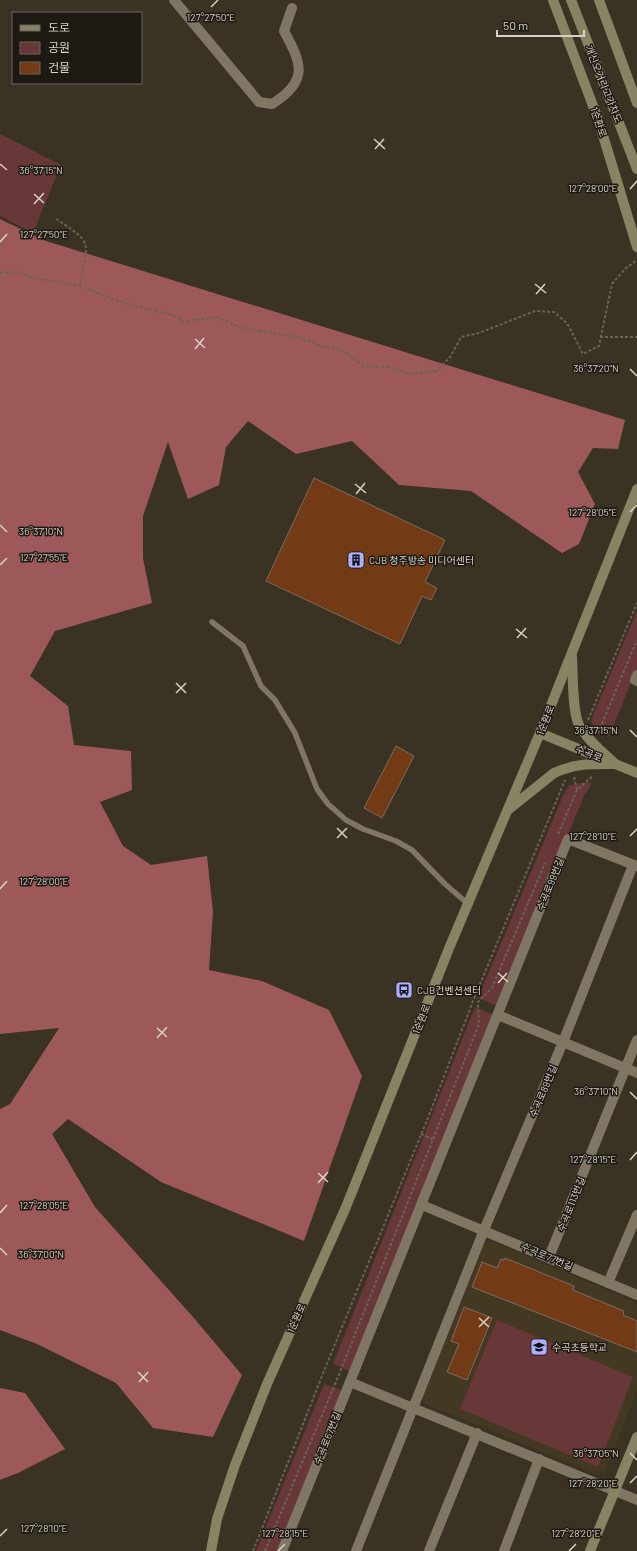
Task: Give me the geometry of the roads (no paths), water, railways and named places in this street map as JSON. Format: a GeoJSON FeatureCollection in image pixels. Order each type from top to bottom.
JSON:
{"type":"FeatureCollection","features":[{"type":"Feature","properties":{"kind":"main road","name":"1순환로"},"geometry":{"type":"LineString","coordinates":[[553,0],[598,119],[637,247]]}},
{"type":"Feature","properties":{"kind":"main road","name":"개신오거리고가차도"},"geometry":{"type":"LineString","coordinates":[[571,0],[637,169]]}},
{"type":"Feature","properties":{"kind":"main road"},"geometry":{"type":"LineString","coordinates":[[599,0],[634,85],[637,103]]}},
{"type":"Feature","properties":{"kind":"main road","name":"1순환로"},"geometry":{"type":"LineString","coordinates":[[211,1551],[217,1519],[252,1420],[346,1207],[468,904],[540,734],[637,489]]}},
{"type":"Feature","properties":{"kind":"main road"},"geometry":{"type":"LineString","coordinates":[[572,654],[575,708],[579,725],[591,741],[615,764]]}},
{"type":"Feature","properties":{"kind":"main road","name":"수곡로"},"geometry":{"type":"LineString","coordinates":[[540,734],[637,773]]}},
{"type":"Feature","properties":{"kind":"main road"},"geometry":{"type":"LineString","coordinates":[[508,810],[554,773],[581,764],[615,764]]}},
{"type":"Feature","properties":{"kind":"main road"},"geometry":{"type":"LineString","coordinates":[[590,1551],[637,1437]]}},
{"type":"Feature","properties":{"kind":"street"},"geometry":{"type":"LineString","coordinates":[[174,0],[259,102],[272,104],[294,87],[299,72],[297,56],[284,31],[292,8]]}},
{"type":"Feature","properties":{"kind":"street"},"geometry":{"type":"LineString","coordinates":[[637,675],[635,680],[637,680]]}},
{"type":"Feature","properties":{"kind":"street","name":"수곡로99번길"},"geometry":{"type":"LineString","coordinates":[[498,1015],[568,839],[635,866],[598,953]]}},
{"type":"Feature","properties":{"kind":"street","name":"수곡로89번길"},"geometry":{"type":"LineString","coordinates":[[484,1230],[563,1042],[598,953]]}},
{"type":"Feature","properties":{"kind":"street"},"geometry":{"type":"LineString","coordinates":[[422,1205],[498,1015],[637,1072]]}},
{"type":"Feature","properties":{"kind":"street","name":"수곡로113번길"},"geometry":{"type":"LineString","coordinates":[[549,1257],[637,1040]]}},
{"type":"Feature","properties":{"kind":"street","name":"수곡로77번길"},"geometry":{"type":"LineString","coordinates":[[422,1205],[637,1295]]}},
{"type":"Feature","properties":{"kind":"street","name":"수곡로67번길"},"geometry":{"type":"LineString","coordinates":[[282,1551],[422,1205]]}},
{"type":"Feature","properties":{"kind":"street"},"geometry":{"type":"LineString","coordinates":[[608,1283],[637,1215]]}},
{"type":"Feature","properties":{"kind":"street"},"geometry":{"type":"LineString","coordinates":[[356,1551],[484,1230]]}},
{"type":"Feature","properties":{"kind":"street"},"geometry":{"type":"LineString","coordinates":[[350,1382],[414,1407],[637,1500]]}},
{"type":"Feature","properties":{"kind":"street"},"geometry":{"type":"LineString","coordinates":[[429,1551],[477,1434]]}},
{"type":"Feature","properties":{"kind":"street"},"geometry":{"type":"LineString","coordinates":[[504,1551],[539,1459]]}},
{"type":"Feature","properties":{"kind":"lane"},"geometry":{"type":"LineString","coordinates":[[212,622],[243,646],[261,686],[275,700],[285,714],[295,733],[317,789],[328,804],[346,820],[396,841],[412,850],[445,884],[468,904]]}},
{"type":"Feature","properties":{"kind":"place","name":"CJB 청주방송 미디어센터"},"geometry":{"type":"Point","coordinates":[356,560]}},
{"type":"Feature","properties":{"kind":"place","name":"CJB컨벤션센터"},"geometry":{"type":"Point","coordinates":[404,990]}},
{"type":"Feature","properties":{"kind":"place","name":"수곡초등학교"},"geometry":{"type":"Point","coordinates":[539,1347]}}]}
